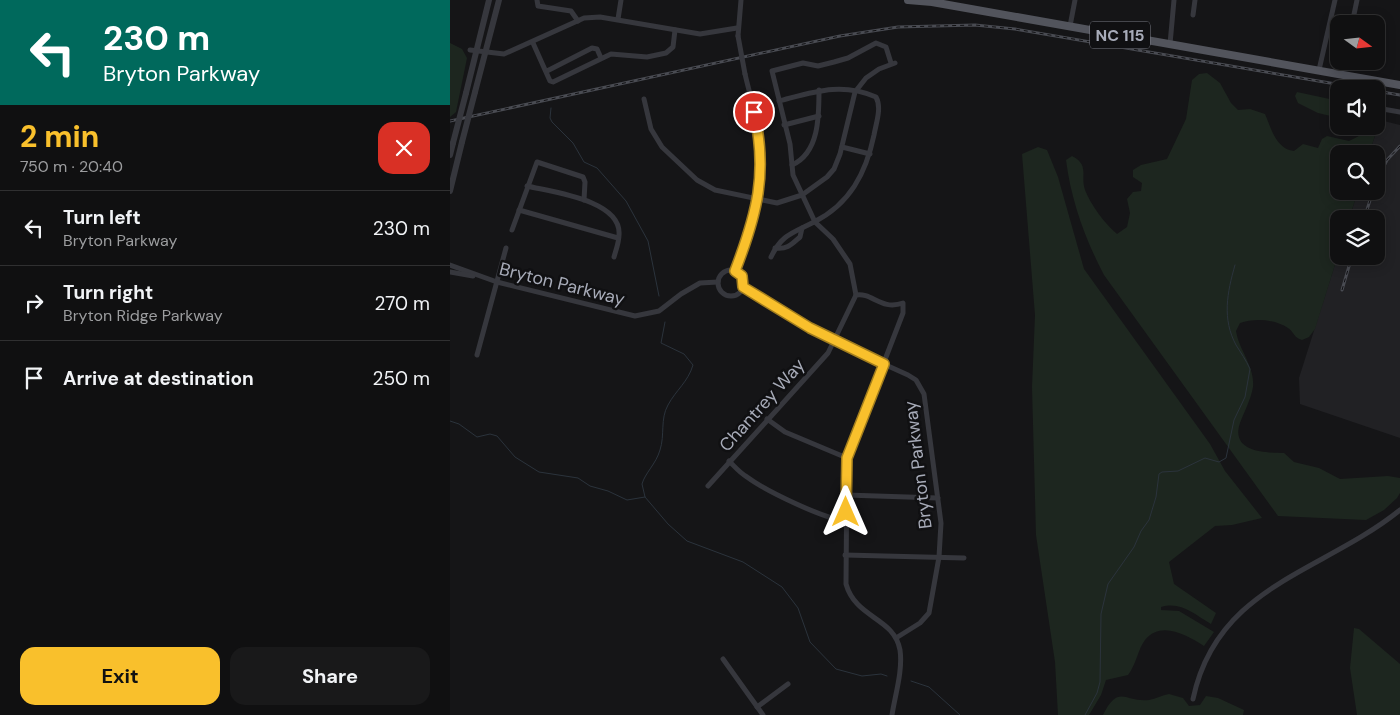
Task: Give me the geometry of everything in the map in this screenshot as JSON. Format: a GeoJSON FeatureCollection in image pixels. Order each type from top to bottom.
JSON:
{"type":"FeatureCollection","features":[{"type":"Feature","properties":{"kind":"main road","name":"NC 115"},"geometry":{"type":"LineString","coordinates":[[908,0],[930,1],[1400,85]]}},
{"type":"Feature","properties":{"kind":"street"},"geometry":{"type":"LineString","coordinates":[[450,155],[466,93],[473,50],[490,0]]}},
{"type":"Feature","properties":{"kind":"street"},"geometry":{"type":"LineString","coordinates":[[450,191],[499,0]]}},
{"type":"Feature","properties":{"kind":"street"},"geometry":{"type":"LineString","coordinates":[[537,0],[538,6],[571,11],[578,21]]}},
{"type":"Feature","properties":{"kind":"street"},"geometry":{"type":"LineString","coordinates":[[618,19],[621,0]]}},
{"type":"Feature","properties":{"kind":"street"},"geometry":{"type":"LineString","coordinates":[[718,282],[720,290],[726,295],[734,295],[743,287],[742,276],[735,271],[747,241],[759,200],[761,152],[737,28],[741,0]]}},
{"type":"Feature","properties":{"kind":"street"},"geometry":{"type":"LineString","coordinates":[[1070,26],[1075,0]]}},
{"type":"Feature","properties":{"kind":"street"},"geometry":{"type":"LineString","coordinates":[[1170,44],[1174,0]]}},
{"type":"Feature","properties":{"kind":"street"},"geometry":{"type":"LineString","coordinates":[[1194,15],[1195,0]]}},
{"type":"Feature","properties":{"kind":"street"},"geometry":{"type":"LineString","coordinates":[[1318,70],[1336,0]]}},
{"type":"Feature","properties":{"kind":"street"},"geometry":{"type":"LineString","coordinates":[[1354,15],[1357,0]]}},
{"type":"Feature","properties":{"kind":"street"},"geometry":{"type":"LineString","coordinates":[[473,50],[504,54],[578,21],[600,17],[700,34],[737,28]]}},
{"type":"Feature","properties":{"kind":"street"},"geometry":{"type":"LineString","coordinates":[[532,43],[547,71],[550,81],[553,82],[601,58],[616,53],[647,57],[666,53],[673,47],[675,30]]}},
{"type":"Feature","properties":{"kind":"street"},"geometry":{"type":"LineString","coordinates":[[644,99],[651,130],[662,147],[697,180],[714,190],[777,203],[802,195],[830,173],[842,147],[855,92],[866,78],[893,63],[886,47],[876,42],[848,58],[834,62],[818,66],[803,63],[772,71],[792,165],[802,195],[815,222],[834,239],[850,264],[856,295],[862,294],[888,306],[903,303],[903,313],[847,458],[846,495],[846,584],[853,602],[890,629],[900,648],[901,660],[892,715]]}},
{"type":"Feature","properties":{"kind":"street"},"geometry":{"type":"LineString","coordinates":[[547,71],[592,48],[597,50],[601,58]]}},
{"type":"Feature","properties":{"kind":"street"},"geometry":{"type":"LineString","coordinates":[[771,257],[778,242],[789,234],[815,222],[842,202],[856,186],[870,154],[878,102],[871,95],[840,88],[819,90],[779,101]]}},
{"type":"Feature","properties":{"kind":"street"},"geometry":{"type":"LineString","coordinates":[[792,165],[808,154],[819,116],[819,90]]}},
{"type":"Feature","properties":{"kind":"street"},"geometry":{"type":"LineString","coordinates":[[1385,109],[1400,112]]}},
{"type":"Feature","properties":{"kind":"street"},"geometry":{"type":"LineString","coordinates":[[784,125],[819,116]]}},
{"type":"Feature","properties":{"kind":"street"},"geometry":{"type":"LineString","coordinates":[[842,147],[870,154]]}},
{"type":"Feature","properties":{"kind":"street"},"geometry":{"type":"LineString","coordinates":[[512,230],[537,162],[583,177],[586,182],[584,200]]}},
{"type":"Feature","properties":{"kind":"street"},"geometry":{"type":"LineString","coordinates":[[527,186],[604,207],[614,218],[620,233],[614,257]]}},
{"type":"Feature","properties":{"kind":"street"},"geometry":{"type":"LineString","coordinates":[[518,210],[618,238]]}},
{"type":"Feature","properties":{"kind":"street"},"geometry":{"type":"LineString","coordinates":[[775,248],[783,250],[790,246],[800,237],[802,228]]}},
{"type":"Feature","properties":{"kind":"street"},"geometry":{"type":"LineString","coordinates":[[477,355],[506,248]]}},
{"type":"Feature","properties":{"kind":"street","name":"Bryton Parkway"},"geometry":{"type":"LineString","coordinates":[[450,265],[497,282],[635,316],[659,311],[681,294],[700,284],[718,282],[725,272],[735,271]]}},
{"type":"Feature","properties":{"kind":"street","name":"Bryton Parkway"},"geometry":{"type":"LineString","coordinates":[[450,272],[481,277]]}},
{"type":"Feature","properties":{"kind":"street","name":"Bryton Parkway"},"geometry":{"type":"LineString","coordinates":[[743,287],[835,342],[916,380],[924,394],[941,530],[939,556],[929,613],[920,623],[896,638]]}},
{"type":"Feature","properties":{"kind":"street","name":"Chantrey Way"},"geometry":{"type":"LineString","coordinates":[[708,486],[828,353],[835,342],[856,295]]}},
{"type":"Feature","properties":{"kind":"street"},"geometry":{"type":"LineString","coordinates":[[767,419],[785,432],[847,458]]}},
{"type":"Feature","properties":{"kind":"street"},"geometry":{"type":"LineString","coordinates":[[730,462],[746,477],[760,485],[823,515],[836,520],[846,520]]}},
{"type":"Feature","properties":{"kind":"street"},"geometry":{"type":"LineString","coordinates":[[846,495],[938,498]]}},
{"type":"Feature","properties":{"kind":"street"},"geometry":{"type":"LineString","coordinates":[[1193,698],[1197,678],[1206,658],[1244,607],[1400,510]]}},
{"type":"Feature","properties":{"kind":"street"},"geometry":{"type":"LineString","coordinates":[[846,556],[939,556],[964,558]]}},
{"type":"Feature","properties":{"kind":"street"},"geometry":{"type":"LineString","coordinates":[[723,659],[763,715]]}},
{"type":"Feature","properties":{"kind":"street"},"geometry":{"type":"LineString","coordinates":[[757,707],[788,684]]}},
{"type":"Feature","properties":{"kind":"shaded area"},"geometry":{"type":"Polygon","coordinates":[[[450,43],[462,49],[467,58],[456,112],[450,117],[450,43]]]}},
{"type":"Feature","properties":{"kind":"shaded area"},"geometry":{"type":"Polygon","coordinates":[[[1207,73],[1220,83],[1231,103],[1238,110],[1250,109],[1265,114],[1278,142],[1288,149],[1294,151],[1303,144],[1318,148],[1322,139],[1327,136],[1349,141],[1359,135],[1375,135],[1372,145],[1330,145],[1330,200],[1355,200],[1352,210],[1330,210],[1330,265],[1335,265],[1315,329],[1309,337],[1302,340],[1297,338],[1283,325],[1264,320],[1240,323],[1236,331],[1252,372],[1253,380],[1251,396],[1240,423],[1238,433],[1240,440],[1251,449],[1284,453],[1294,462],[1319,468],[1340,479],[1388,476],[1400,478],[1400,493],[1397,498],[1384,510],[1366,520],[1278,516],[1104,275],[1080,219],[1071,190],[1066,160],[1072,156],[1081,163],[1085,190],[1094,208],[1117,234],[1127,227],[1130,213],[1127,199],[1133,192],[1141,191],[1142,183],[1133,177],[1133,170],[1141,165],[1167,159],[1186,119],[1192,80],[1199,74],[1207,73]]]}},
{"type":"Feature","properties":{"kind":"shaded area"},"geometry":{"type":"Polygon","coordinates":[[[1297,92],[1330,99],[1330,116],[1318,113],[1298,103],[1295,96],[1297,92]]]}},
{"type":"Feature","properties":{"kind":"shaded area"},"geometry":{"type":"Polygon","coordinates":[[[1385,121],[1400,125],[1400,438],[1300,404],[1299,378],[1335,265],[1385,265],[1385,210],[1352,210],[1355,200],[1385,200],[1385,145],[1372,145],[1375,135],[1385,135],[1385,121]]]}},
{"type":"Feature","properties":{"kind":"shaded area"},"geometry":{"type":"Polygon","coordinates":[[[1038,147],[1047,150],[1058,177],[1084,269],[1210,444],[1225,471],[1262,518],[1232,525],[1215,526],[1169,562],[1174,584],[1216,613],[1211,624],[1181,607],[1161,607],[1161,610],[1179,611],[1214,632],[1204,646],[1174,631],[1166,630],[1151,634],[1145,640],[1128,675],[1106,680],[1101,695],[1089,715],[1058,715],[1055,662],[1036,535],[1032,387],[1035,315],[1022,154],[1038,147]]]}},
{"type":"Feature","properties":{"kind":"shaded area"},"geometry":{"type":"Polygon","coordinates":[[[1354,628],[1359,629],[1400,664],[1400,715],[1357,715],[1350,668],[1354,628]]]}},
{"type":"Feature","properties":{"kind":"shaded area"},"geometry":{"type":"Polygon","coordinates":[[[1169,694],[1183,698],[1189,706],[1200,705],[1206,696],[1218,698],[1244,710],[1243,715],[1103,715],[1109,705],[1118,697],[1149,700],[1169,694]]]}},
{"type":"Feature","properties":{"kind":"waterway"},"geometry":{"type":"LineString","coordinates":[[551,108],[550,118],[552,122],[573,143],[584,162],[597,168],[626,201],[648,241],[659,296]]}},
{"type":"Feature","properties":{"kind":"waterway"},"geometry":{"type":"LineString","coordinates":[[1085,715],[1097,693],[1100,682],[1101,614],[1108,584],[1134,547],[1141,531],[1149,520],[1156,497],[1159,474],[1162,472],[1178,471],[1205,458],[1219,462],[1226,458],[1234,420],[1245,397],[1250,369],[1236,345],[1227,316],[1228,296],[1235,265]]}},
{"type":"Feature","properties":{"kind":"waterway"},"geometry":{"type":"LineString","coordinates":[[665,322],[661,343],[684,354],[693,365],[666,410],[660,450],[642,484],[645,497],[668,524],[687,541],[743,562],[782,587],[798,608],[810,642],[836,669],[862,676],[881,674],[887,676]]}},
{"type":"Feature","properties":{"kind":"waterway"},"geometry":{"type":"LineString","coordinates":[[450,421],[459,424],[477,437],[490,434],[497,436],[515,457],[539,472],[578,478],[590,486],[608,491],[627,500],[645,497]]}},
{"type":"Feature","properties":{"kind":"waterway"},"geometry":{"type":"LineString","coordinates":[[911,681],[929,687],[960,715]]}},
{"type":"Feature","properties":{"kind":"railway"},"geometry":{"type":"LineString","coordinates":[[450,121],[840,36],[898,27],[975,25],[1015,29],[1330,83]]}},
{"type":"Feature","properties":{"kind":"railway"},"geometry":{"type":"LineString","coordinates":[[1385,92],[1400,95]]}},
{"type":"Feature","properties":{"kind":"railway"},"geometry":{"type":"LineString","coordinates":[[1385,164],[1400,146]]}},
{"type":"Feature","properties":{"kind":"railway"},"geometry":{"type":"LineString","coordinates":[[1367,210],[1370,200]]}},
{"type":"Feature","properties":{"kind":"railway"},"geometry":{"type":"LineString","coordinates":[[1342,290],[1349,265]]}},
{"type":"Feature","properties":{"kind":"route"},"geometry":{"type":"LineString","coordinates":[[754,112],[758,127],[762,177],[755,215],[735,271],[742,276],[743,287],[835,342],[884,364],[847,458],[846,512]]}}]}
